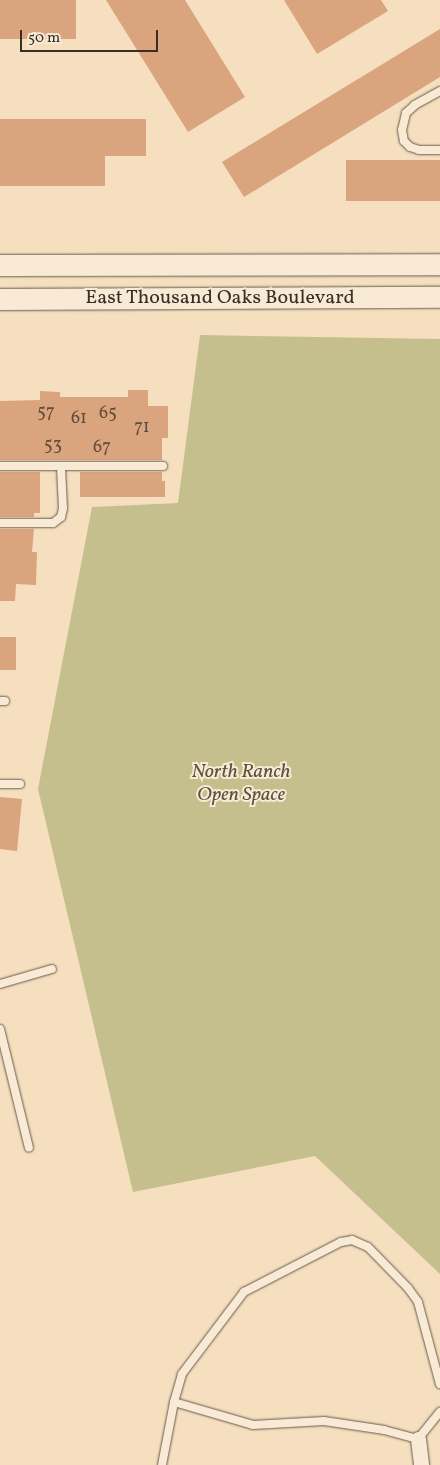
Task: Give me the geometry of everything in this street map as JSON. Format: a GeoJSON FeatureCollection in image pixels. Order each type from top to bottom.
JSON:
{"type":"FeatureCollection","features":[{"type":"Feature","properties":{"kind":"main road","name":"East Thousand Oaks Boulevard"},"geometry":{"type":"LineString","coordinates":[[0,265],[440,264]]}},
{"type":"Feature","properties":{"kind":"main road","name":"East Thousand Oaks Boulevard"},"geometry":{"type":"LineString","coordinates":[[0,299],[440,297]]}},
{"type":"Feature","properties":{"kind":"street"},"geometry":{"type":"LineString","coordinates":[[418,1439],[420,1465]]}},
{"type":"Feature","properties":{"kind":"lane"},"geometry":{"type":"LineString","coordinates":[[440,91],[415,105],[406,113],[402,130],[404,141],[410,147],[419,150],[440,150]]}},
{"type":"Feature","properties":{"kind":"lane"},"geometry":{"type":"LineString","coordinates":[[0,466],[163,466]]}},
{"type":"Feature","properties":{"kind":"lane"},"geometry":{"type":"LineString","coordinates":[[0,523],[53,523],[60,517],[63,508],[61,467]]}},
{"type":"Feature","properties":{"kind":"lane"},"geometry":{"type":"LineString","coordinates":[[0,784],[20,784]]}},
{"type":"Feature","properties":{"kind":"lane"},"geometry":{"type":"LineString","coordinates":[[0,984],[52,969]]}},
{"type":"Feature","properties":{"kind":"lane"},"geometry":{"type":"LineString","coordinates":[[0,1029],[29,1148]]}},
{"type":"Feature","properties":{"kind":"lane"},"geometry":{"type":"LineString","coordinates":[[162,1465],[174,1402],[182,1374],[244,1292],[341,1242],[352,1240],[368,1247],[408,1288],[418,1302],[440,1384]]}},
{"type":"Feature","properties":{"kind":"lane"},"geometry":{"type":"LineString","coordinates":[[174,1402],[254,1425],[324,1421],[384,1430],[418,1439],[440,1412]]}},
{"type":"Feature","properties":{"kind":"green space","name":"North Ranch Open Space"},"geometry":{"type":"Polygon","coordinates":[[[200,335],[440,339],[440,1274],[315,1156],[133,1192],[38,789],[92,507],[178,503],[200,335]]]}},
{"type":"Feature","properties":{"kind":"building"},"geometry":{"type":"Polygon","coordinates":[[[0,0],[76,0],[76,39],[0,39],[0,0]]]}},
{"type":"Feature","properties":{"kind":"building"},"geometry":{"type":"Polygon","coordinates":[[[106,0],[185,0],[245,97],[188,132],[106,0]]]}},
{"type":"Feature","properties":{"kind":"building"},"geometry":{"type":"Polygon","coordinates":[[[284,0],[381,0],[388,11],[317,54],[284,0]]]}},
{"type":"Feature","properties":{"kind":"building"},"geometry":{"type":"Polygon","coordinates":[[[440,29],[440,77],[244,197],[222,162],[440,29]]]}},
{"type":"Feature","properties":{"kind":"building"},"geometry":{"type":"Polygon","coordinates":[[[0,119],[146,119],[146,156],[105,156],[105,186],[0,186],[0,119]]]}},
{"type":"Feature","properties":{"kind":"building"},"geometry":{"type":"Polygon","coordinates":[[[346,160],[440,160],[440,201],[346,201],[346,160]]]}},
{"type":"Feature","properties":{"kind":"building"},"geometry":{"type":"Polygon","coordinates":[[[128,390],[148,390],[148,406],[168,406],[168,438],[162,438],[162,460],[0,460],[0,401],[40,400],[40,391],[60,392],[60,397],[128,397],[128,390]]]}},
{"type":"Feature","properties":{"kind":"building"},"geometry":{"type":"Polygon","coordinates":[[[0,472],[40,472],[40,513],[34,513],[34,517],[0,517],[0,472]]]}},
{"type":"Feature","properties":{"kind":"building"},"geometry":{"type":"Polygon","coordinates":[[[80,472],[162,472],[162,481],[165,481],[165,497],[80,497],[80,472]]]}},
{"type":"Feature","properties":{"kind":"building"},"geometry":{"type":"Polygon","coordinates":[[[0,529],[34,529],[32,552],[37,552],[36,585],[16,584],[15,601],[0,601],[0,529]]]}},
{"type":"Feature","properties":{"kind":"building"},"geometry":{"type":"Polygon","coordinates":[[[0,637],[16,637],[16,670],[0,670],[0,637]]]}},
{"type":"Feature","properties":{"kind":"building"},"geometry":{"type":"Polygon","coordinates":[[[0,797],[22,799],[17,851],[0,849],[0,797]]]}}]}
